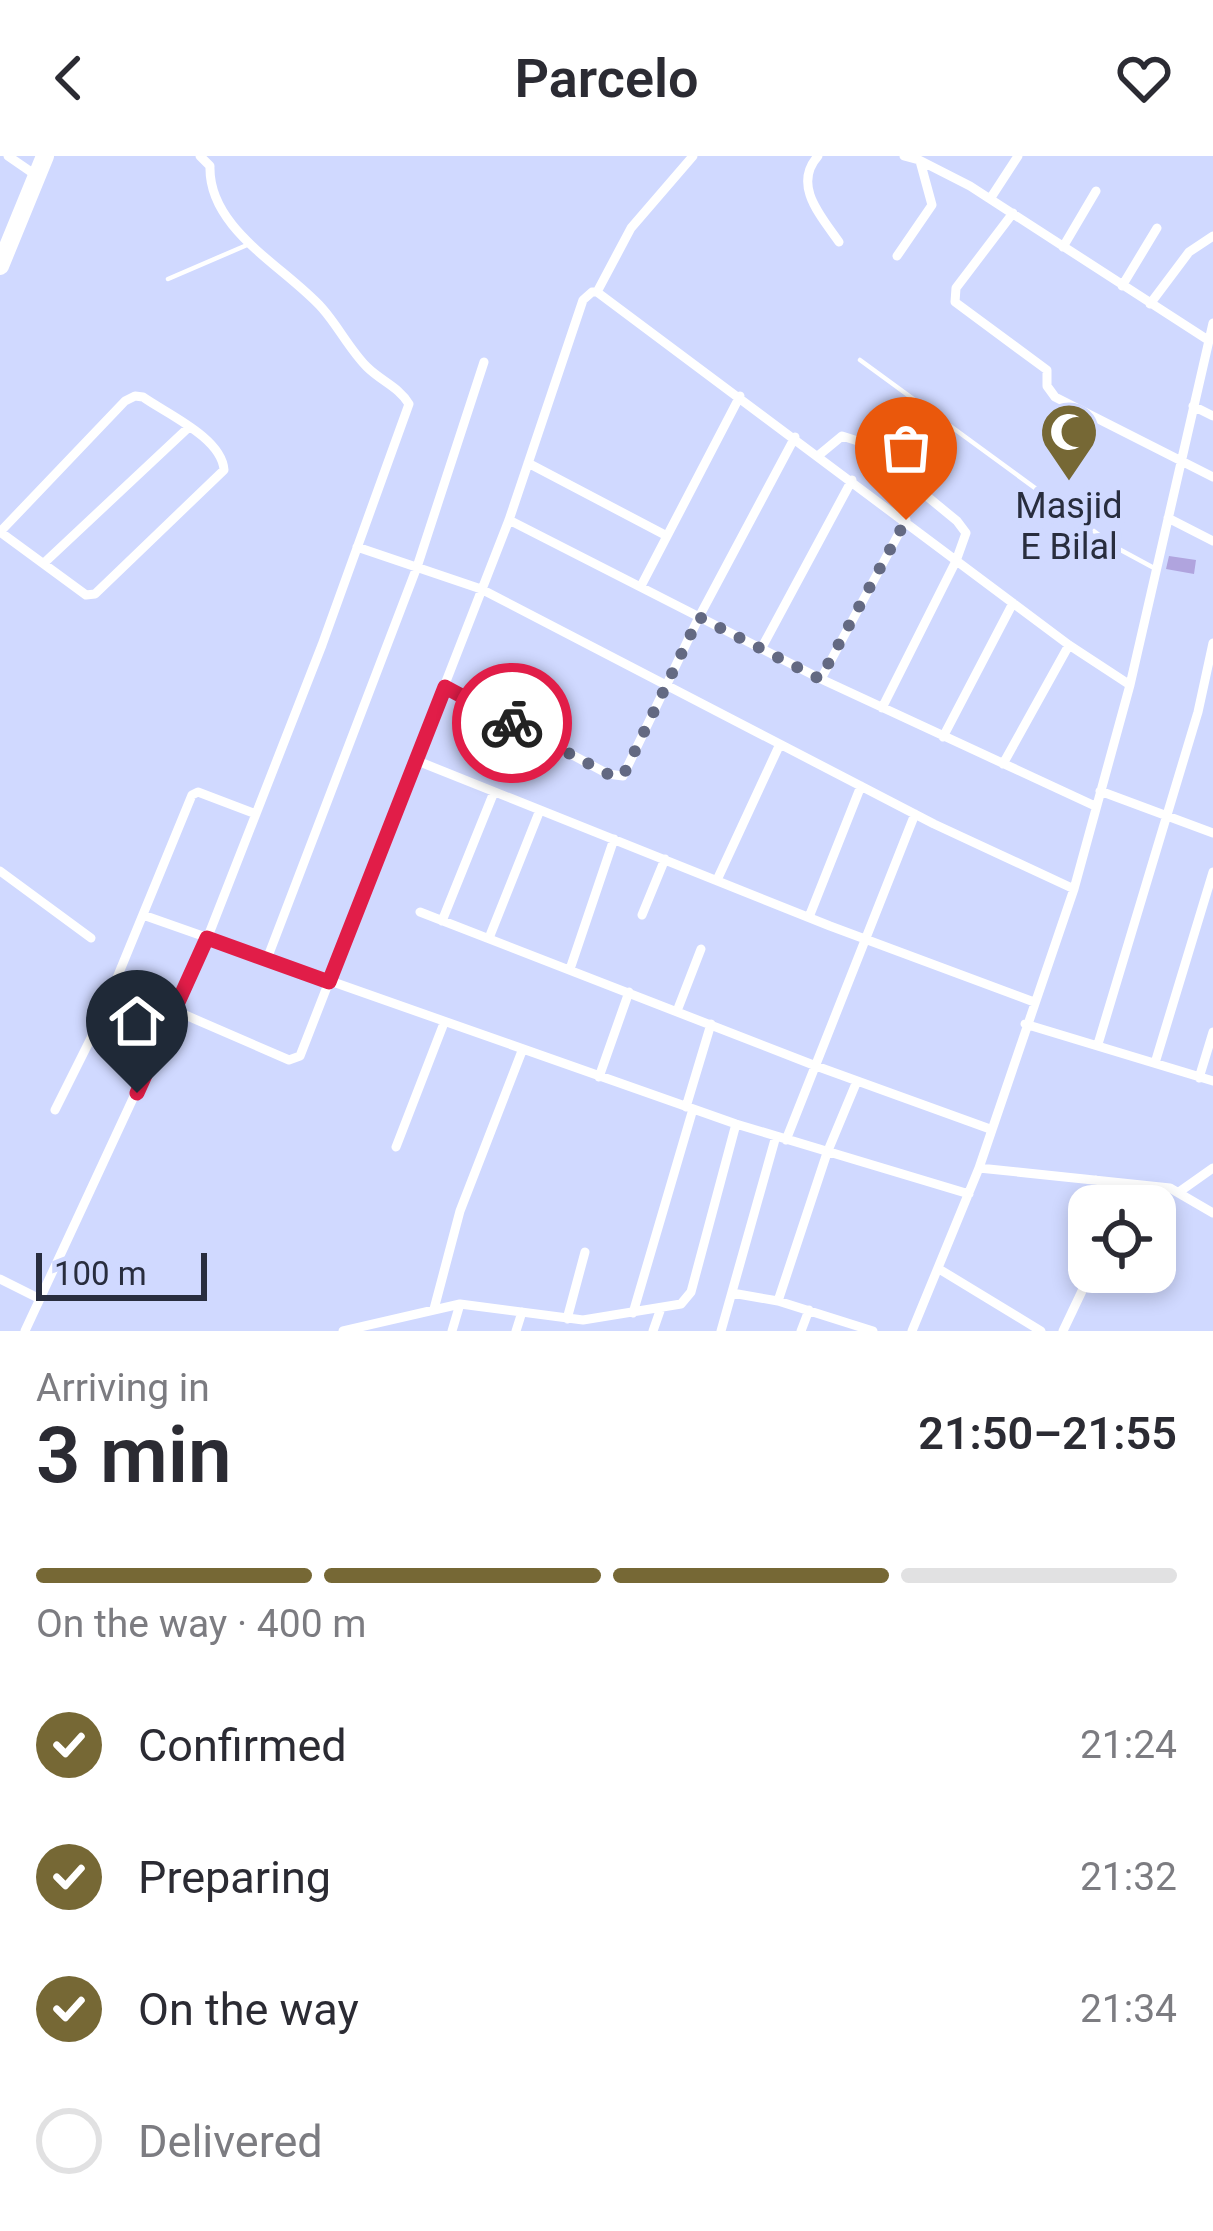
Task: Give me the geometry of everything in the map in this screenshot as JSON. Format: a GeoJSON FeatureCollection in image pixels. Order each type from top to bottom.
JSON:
{"type":"FeatureCollection","features":[{"type":"Feature","properties":{"kind":"highway"},"geometry":{"type":"LineString","coordinates":[[0,264],[45,156]]}},
{"type":"Feature","properties":{"kind":"street"},"geometry":{"type":"LineString","coordinates":[[8,156],[38,176]]}},
{"type":"Feature","properties":{"kind":"street"},"geometry":{"type":"LineString","coordinates":[[25,1331],[207,938],[409,404],[366,367],[308,293],[252,243],[217,202],[210,186],[210,166],[200,156]]}},
{"type":"Feature","properties":{"kind":"street"},"geometry":{"type":"LineString","coordinates":[[176,1011],[294,1061],[300,1056],[509,520],[583,300],[597,292],[631,228],[693,156]]}},
{"type":"Feature","properties":{"kind":"street"},"geometry":{"type":"LineString","coordinates":[[904,156],[921,158],[990,199],[1208,340]]}},
{"type":"Feature","properties":{"kind":"street"},"geometry":{"type":"LineString","coordinates":[[990,199],[1018,156]]}},
{"type":"Feature","properties":{"kind":"street"},"geometry":{"type":"LineString","coordinates":[[813,157],[808,191],[838,242]]}},
{"type":"Feature","properties":{"kind":"street"},"geometry":{"type":"LineString","coordinates":[[897,256],[932,205],[921,158]]}},
{"type":"Feature","properties":{"kind":"street"},"geometry":{"type":"LineString","coordinates":[[1063,247],[1096,191]]}},
{"type":"Feature","properties":{"kind":"street"},"geometry":{"type":"LineString","coordinates":[[1013,213],[952,299],[1047,370],[1046,386],[1055,397],[1213,477]]}},
{"type":"Feature","properties":{"kind":"street"},"geometry":{"type":"LineString","coordinates":[[1122,286],[1157,228]]}},
{"type":"Feature","properties":{"kind":"street"},"geometry":{"type":"LineString","coordinates":[[1150,304],[1190,252],[1213,236]]}},
{"type":"Feature","properties":{"kind":"street"},"geometry":{"type":"LineString","coordinates":[[597,292],[1069,645],[1130,685]]}},
{"type":"Feature","properties":{"kind":"street"},"geometry":{"type":"LineString","coordinates":[[915,1330],[979,1168],[1074,889],[1130,685],[1193,406],[1210,355],[1213,323]]}},
{"type":"Feature","properties":{"kind":"street"},"geometry":{"type":"LineString","coordinates":[[267,958],[417,567],[484,362]]}},
{"type":"Feature","properties":{"kind":"street"},"geometry":{"type":"LineString","coordinates":[[641,586],[740,396]]}},
{"type":"Feature","properties":{"kind":"street"},"geometry":{"type":"LineString","coordinates":[[143,397],[219,453],[224,470],[95,594],[86,596],[0,533],[125,400],[143,397]]}},
{"type":"Feature","properties":{"kind":"street"},"geometry":{"type":"LineString","coordinates":[[1193,406],[1213,416]]}},
{"type":"Feature","properties":{"kind":"street"},"geometry":{"type":"LineString","coordinates":[[44,563],[188,428]]}},
{"type":"Feature","properties":{"kind":"street"},"geometry":{"type":"LineString","coordinates":[[445,687],[619,777],[626,772],[699,617],[795,436]]}},
{"type":"Feature","properties":{"kind":"street"},"geometry":{"type":"LineString","coordinates":[[819,455],[842,436],[861,442],[963,527],[966,539],[882,708]]}},
{"type":"Feature","properties":{"kind":"street"},"geometry":{"type":"LineString","coordinates":[[527,463],[667,536]]}},
{"type":"Feature","properties":{"kind":"street"},"geometry":{"type":"LineString","coordinates":[[761,649],[852,480]]}},
{"type":"Feature","properties":{"kind":"street"},"geometry":{"type":"LineString","coordinates":[[1168,518],[1213,541]]}},
{"type":"Feature","properties":{"kind":"street"},"geometry":{"type":"LineString","coordinates":[[509,520],[820,679],[1095,806]]}},
{"type":"Feature","properties":{"kind":"street"},"geometry":{"type":"LineString","coordinates":[[820,679],[906,520]]}},
{"type":"Feature","properties":{"kind":"street"},"geometry":{"type":"LineString","coordinates":[[357,547],[481,589],[915,814],[1074,889]]}},
{"type":"Feature","properties":{"kind":"street"},"geometry":{"type":"LineString","coordinates":[[943,737],[1013,603]]}},
{"type":"Feature","properties":{"kind":"street"},"geometry":{"type":"LineString","coordinates":[[1099,1044],[1198,712],[1213,643]]}},
{"type":"Feature","properties":{"kind":"street"},"geometry":{"type":"LineString","coordinates":[[1003,764],[1069,645]]}},
{"type":"Feature","properties":{"kind":"street"},"geometry":{"type":"LineString","coordinates":[[717,880],[781,744]]}},
{"type":"Feature","properties":{"kind":"street"},"geometry":{"type":"LineString","coordinates":[[415,760],[1034,1002]]}},
{"type":"Feature","properties":{"kind":"street"},"geometry":{"type":"LineString","coordinates":[[809,917],[861,786]]}},
{"type":"Feature","properties":{"kind":"street"},"geometry":{"type":"LineString","coordinates":[[1100,791],[1213,833]]}},
{"type":"Feature","properties":{"kind":"street"},"geometry":{"type":"LineString","coordinates":[[55,1110],[98,1024],[192,795],[198,792],[256,814]]}},
{"type":"Feature","properties":{"kind":"street"},"geometry":{"type":"LineString","coordinates":[[442,920],[494,792]]}},
{"type":"Feature","properties":{"kind":"street"},"geometry":{"type":"LineString","coordinates":[[489,938],[540,810]]}},
{"type":"Feature","properties":{"kind":"street"},"geometry":{"type":"LineString","coordinates":[[721,1331],[781,1138],[816,1066],[915,814]]}},
{"type":"Feature","properties":{"kind":"street"},"geometry":{"type":"LineString","coordinates":[[570,969],[614,839]]}},
{"type":"Feature","properties":{"kind":"street"},"geometry":{"type":"LineString","coordinates":[[642,915],[664,859]]}},
{"type":"Feature","properties":{"kind":"street"},"geometry":{"type":"LineString","coordinates":[[0,871],[91,938]]}},
{"type":"Feature","properties":{"kind":"street"},"geometry":{"type":"LineString","coordinates":[[1155,1063],[1213,872]]}},
{"type":"Feature","properties":{"kind":"street"},"geometry":{"type":"LineString","coordinates":[[420,912],[990,1129]]}},
{"type":"Feature","properties":{"kind":"street"},"geometry":{"type":"LineString","coordinates":[[143,915],[736,1124],[969,1195]]}},
{"type":"Feature","properties":{"kind":"street"},"geometry":{"type":"LineString","coordinates":[[677,1011],[700,949]]}},
{"type":"Feature","properties":{"kind":"street"},"geometry":{"type":"LineString","coordinates":[[599,1077],[629,992]]}},
{"type":"Feature","properties":{"kind":"street"},"geometry":{"type":"LineString","coordinates":[[396,1148],[444,1023]]}},
{"type":"Feature","properties":{"kind":"street"},"geometry":{"type":"LineString","coordinates":[[632,1313],[711,1024]]}},
{"type":"Feature","properties":{"kind":"street"},"geometry":{"type":"LineString","coordinates":[[1025,1024],[1213,1081]]}},
{"type":"Feature","properties":{"kind":"street"},"geometry":{"type":"LineString","coordinates":[[1199,1078],[1213,1032]]}},
{"type":"Feature","properties":{"kind":"street"},"geometry":{"type":"LineString","coordinates":[[434,1309],[460,1211],[522,1051]]}},
{"type":"Feature","properties":{"kind":"street"},"geometry":{"type":"LineString","coordinates":[[778,1301],[827,1153],[857,1081]]}},
{"type":"Feature","properties":{"kind":"street"},"geometry":{"type":"LineString","coordinates":[[344,1331],[460,1304],[567,1319],[582,1326],[681,1304],[692,1292],[736,1124]]}},
{"type":"Feature","properties":{"kind":"street"},"geometry":{"type":"LineString","coordinates":[[979,1168],[1180,1192],[1213,1213]]}},
{"type":"Feature","properties":{"kind":"street"},"geometry":{"type":"LineString","coordinates":[[1180,1192],[1213,1168]]}},
{"type":"Feature","properties":{"kind":"street"},"geometry":{"type":"LineString","coordinates":[[1096,1180],[1096,1185]]}},
{"type":"Feature","properties":{"kind":"street"},"geometry":{"type":"LineString","coordinates":[[567,1319],[585,1252]]}},
{"type":"Feature","properties":{"kind":"street"},"geometry":{"type":"LineString","coordinates":[[939,1270],[1034,1329]]}},
{"type":"Feature","properties":{"kind":"street"},"geometry":{"type":"LineString","coordinates":[[0,1279],[38,1298]]}},
{"type":"Feature","properties":{"kind":"street"},"geometry":{"type":"LineString","coordinates":[[733,1293],[778,1301],[873,1331]]}},
{"type":"Feature","properties":{"kind":"street"},"geometry":{"type":"LineString","coordinates":[[1064,1331],[1081,1293]]}},
{"type":"Feature","properties":{"kind":"street"},"geometry":{"type":"LineString","coordinates":[[452,1331],[460,1304]]}},
{"type":"Feature","properties":{"kind":"street"},"geometry":{"type":"LineString","coordinates":[[652,1331],[661,1308]]}},
{"type":"Feature","properties":{"kind":"street"},"geometry":{"type":"LineString","coordinates":[[801,1331],[809,1310]]}},
{"type":"Feature","properties":{"kind":"street"},"geometry":{"type":"LineString","coordinates":[[516,1331],[522,1312]]}},
{"type":"Feature","properties":{"kind":"street"},"geometry":{"type":"LineString","coordinates":[[393,1331],[398,1316]]}},
{"type":"Feature","properties":{"kind":"lane"},"geometry":{"type":"LineString","coordinates":[[168,280],[252,243]]}},
{"type":"Feature","properties":{"kind":"lane"},"geometry":{"type":"LineString","coordinates":[[860,360],[1117,548],[1156,569]]}},
{"type":"Feature","properties":{"kind":"building"},"geometry":{"type":"Polygon","coordinates":[[[1169,556],[1196,560],[1194,574],[1166,569],[1169,556]]]}},
{"type":"Feature","properties":{"kind":"way so far"},"geometry":{"type":"LineString","coordinates":[[512,723],[614,777],[623,776],[699,617],[820,679],[906,520]]}},
{"type":"Feature","properties":{"kind":"place","name":"Masjid E Bilal"},"geometry":{"type":"Point","coordinates":[1069,483]}},
{"type":"Feature","properties":{"kind":"route"},"geometry":{"type":"LineString","coordinates":[[137,1093],[207,938],[329,982],[445,687],[512,723]]}}]}
